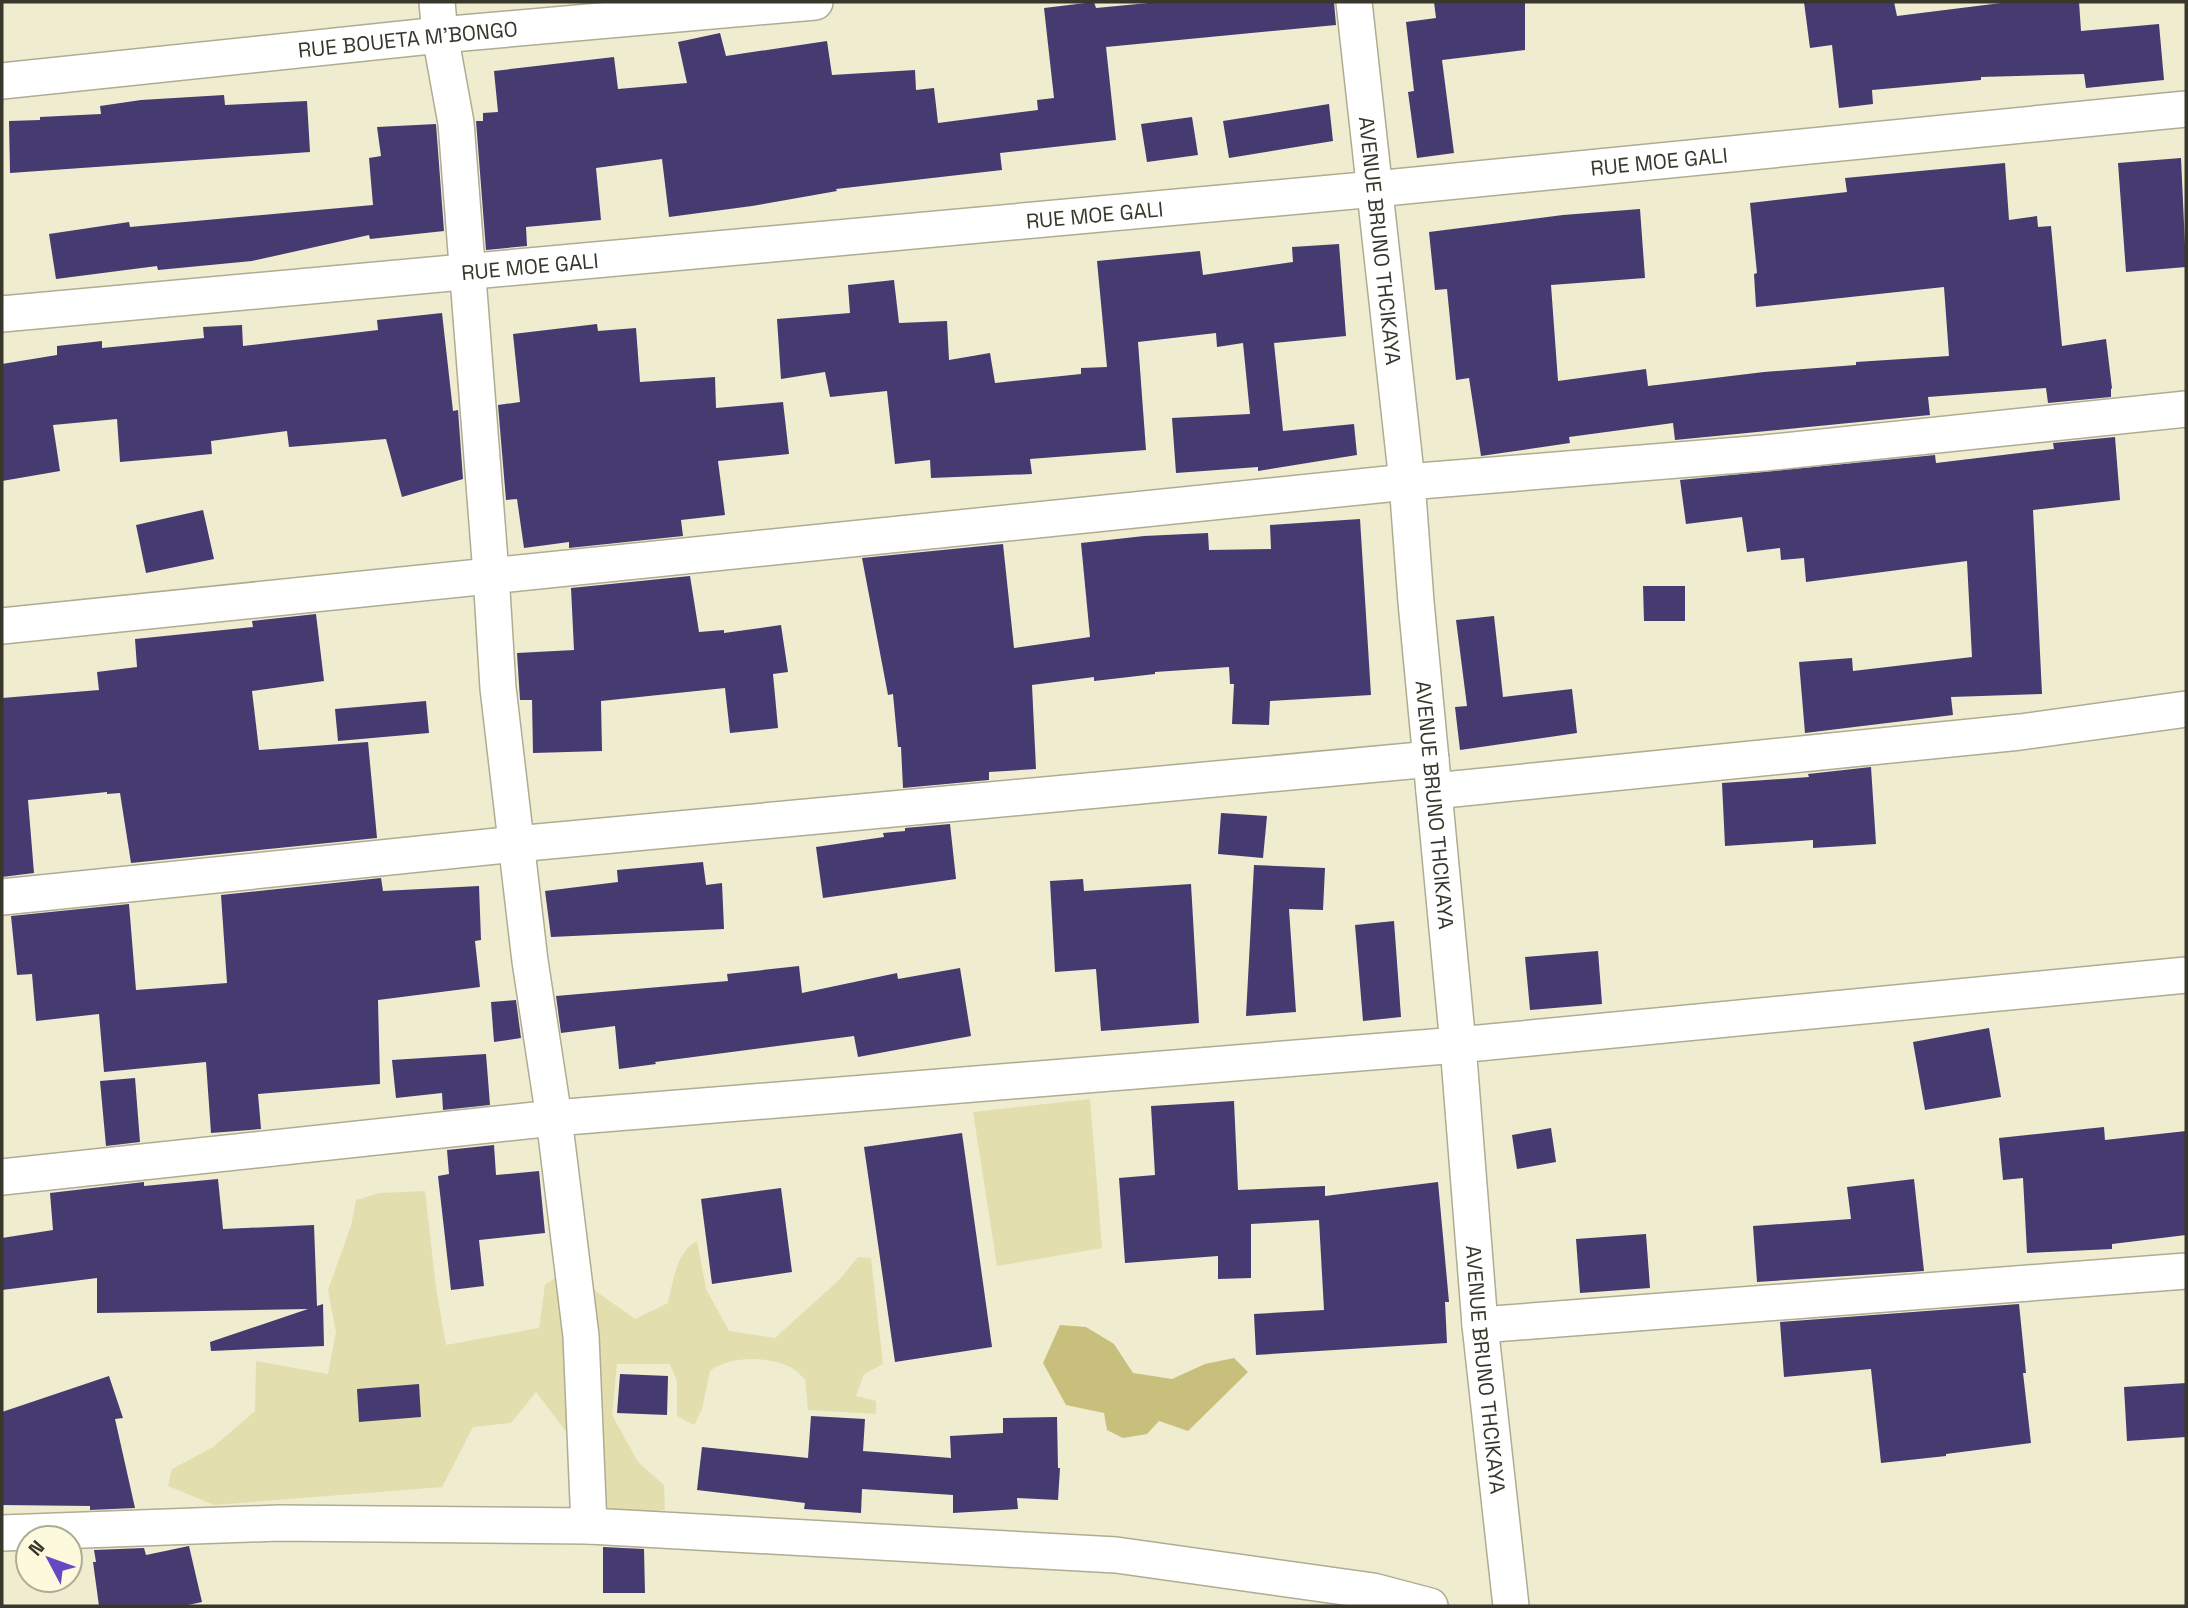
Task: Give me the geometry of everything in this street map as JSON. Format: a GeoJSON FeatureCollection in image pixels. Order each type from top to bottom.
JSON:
{"type":"FeatureCollection","features":[{"type":"Feature","properties":{"kind":"street","name":"RUE BOUETA M'BONGO"},"geometry":{"type":"LineString","coordinates":[[2,81],[439,18],[815,2]]}},
{"type":"Feature","properties":{"kind":"street","name":"AVENUE BRUNO THCIKAYA"},"geometry":{"type":"LineString","coordinates":[[1354,2],[1407,482],[1458,1045],[1480,1325],[1511,1606]]}},
{"type":"Feature","properties":{"kind":"street"},"geometry":{"type":"LineString","coordinates":[[439,18],[456,123],[498,688],[530,961],[554,1118],[581,1336],[589,1526]]}},
{"type":"Feature","properties":{"kind":"street","name":"RUE MOE GALI"},"geometry":{"type":"LineString","coordinates":[[2,314],[1375,189],[2186,109]]}},
{"type":"Feature","properties":{"kind":"street"},"geometry":{"type":"LineString","coordinates":[[2,626],[1407,482],[1763,453],[2186,409]]}},
{"type":"Feature","properties":{"kind":"street"},"geometry":{"type":"LineString","coordinates":[[2,897],[516,844],[2020,732],[2186,709]]}},
{"type":"Feature","properties":{"kind":"street"},"geometry":{"type":"LineString","coordinates":[[2,1177],[554,1118],[1458,1045],[2186,975]]}},
{"type":"Feature","properties":{"kind":"street"},"geometry":{"type":"LineString","coordinates":[[1480,1325],[2186,1271]]}},
{"type":"Feature","properties":{"kind":"street"},"geometry":{"type":"LineString","coordinates":[[2,1532],[279,1523],[589,1526],[1116,1555],[1373,1591],[1430,1606]]}},
{"type":"Feature","properties":{"kind":"shaded area"},"geometry":{"type":"Polygon","coordinates":[[[1090,1099],[1102,1248],[997,1266],[973,1112],[1090,1099]]]}},
{"type":"Feature","properties":{"kind":"shaded area"},"geometry":{"type":"Polygon","coordinates":[[[425,1191],[436,1288],[446,1345],[539,1328],[545,1285],[562,1273],[568,1434],[536,1392],[511,1423],[473,1427],[442,1487],[214,1505],[168,1486],[172,1469],[213,1447],[255,1411],[256,1361],[328,1374],[336,1332],[328,1290],[351,1226],[356,1200],[380,1193],[425,1191]]]}},
{"type":"Feature","properties":{"kind":"shaded area"},"geometry":{"type":"Polygon","coordinates":[[[697,1241],[706,1289],[729,1331],[775,1338],[839,1280],[858,1257],[871,1258],[883,1364],[864,1374],[856,1396],[876,1401],[876,1414],[808,1410],[805,1379],[783,1364],[751,1359],[728,1362],[710,1371],[702,1409],[694,1425],[677,1416],[677,1381],[670,1364],[617,1364],[612,1415],[638,1462],[664,1485],[665,1510],[596,1518],[582,1277],[597,1292],[635,1319],[668,1303],[680,1260],[684,1252],[697,1241]]]}},
{"type":"Feature","properties":{"kind":"shaded area"},"geometry":{"type":"Polygon","coordinates":[[[1060,1325],[1086,1327],[1114,1344],[1133,1373],[1172,1379],[1205,1364],[1234,1358],[1248,1372],[1188,1431],[1159,1421],[1147,1434],[1123,1438],[1107,1430],[1104,1413],[1066,1405],[1043,1363],[1060,1325]]]}},
{"type":"Feature","properties":{"kind":"building"},"geometry":{"type":"Polygon","coordinates":[[[1094,2],[1096,8],[1159,2],[1334,2],[1336,25],[1106,47],[1116,140],[1000,153],[1002,170],[836,189],[837,191],[752,206],[669,217],[662,159],[596,168],[601,220],[526,227],[527,246],[486,250],[476,121],[483,121],[483,113],[498,112],[494,71],[614,57],[618,89],[687,83],[678,42],[720,33],[726,56],[827,41],[832,75],[915,70],[916,90],[934,88],[938,123],[1038,110],[1037,100],[1054,98],[1044,8],[1094,2]]]}},
{"type":"Feature","properties":{"kind":"building"},"geometry":{"type":"Polygon","coordinates":[[[1434,2],[1525,2],[1525,50],[1442,60],[1454,153],[1417,158],[1408,92],[1414,91],[1406,22],[1436,18],[1434,2]]]}},
{"type":"Feature","properties":{"kind":"building"},"geometry":{"type":"Polygon","coordinates":[[[1804,2],[1894,2],[1897,16],[2009,2],[2079,2],[2081,31],[2159,24],[2164,80],[2086,88],[2084,74],[1981,77],[1981,80],[1872,90],[1873,104],[1839,108],[1832,45],[1810,48],[1804,2]]]}},
{"type":"Feature","properties":{"kind":"building"},"geometry":{"type":"Polygon","coordinates":[[[224,95],[225,105],[307,101],[310,152],[10,173],[9,121],[101,114],[100,106],[141,100],[224,95]]]}},
{"type":"Feature","properties":{"kind":"building"},"geometry":{"type":"Polygon","coordinates":[[[1329,104],[1333,141],[1229,158],[1223,121],[1329,104]]]}},
{"type":"Feature","properties":{"kind":"building"},"geometry":{"type":"Polygon","coordinates":[[[1192,117],[1198,155],[1147,162],[1141,124],[1192,117]]]}},
{"type":"Feature","properties":{"kind":"building"},"geometry":{"type":"Polygon","coordinates":[[[436,124],[444,231],[370,239],[369,235],[252,261],[158,270],[157,266],[56,279],[49,234],[129,222],[130,227],[373,205],[369,158],[381,156],[377,127],[436,124]]]}},
{"type":"Feature","properties":{"kind":"building"},"geometry":{"type":"Polygon","coordinates":[[[2181,158],[2186,267],[2126,272],[2118,163],[2181,158]]]}},
{"type":"Feature","properties":{"kind":"building"},"geometry":{"type":"Polygon","coordinates":[[[2005,163],[2009,220],[2037,216],[2038,227],[2051,226],[2062,346],[2106,339],[2111,397],[2048,403],[2046,388],[1928,397],[1930,415],[1675,440],[1673,423],[1569,437],[1570,443],[1481,456],[1469,378],[1456,380],[1447,289],[1435,290],[1429,232],[1563,215],[1640,209],[1645,278],[1551,285],[1558,381],[1646,369],[1648,386],[1764,372],[1856,365],[1856,362],[1949,356],[1944,287],[1756,307],[1754,274],[1757,273],[1750,203],[1847,192],[1845,178],[2005,163]]]}},
{"type":"Feature","properties":{"kind":"building"},"geometry":{"type":"Polygon","coordinates":[[[1339,244],[1346,336],[1274,343],[1283,431],[1354,424],[1357,455],[1258,471],[1258,467],[1176,473],[1172,418],[1250,414],[1243,343],[1217,347],[1216,333],[1138,342],[1146,450],[1030,459],[1032,474],[931,478],[930,460],[895,464],[887,391],[830,397],[825,372],[781,379],[777,319],[850,313],[848,285],[894,280],[899,323],[947,321],[949,360],[990,353],[995,383],[1081,374],[1081,368],[1107,367],[1097,261],[1200,251],[1203,275],[1293,262],[1292,247],[1339,244]]]}},
{"type":"Feature","properties":{"kind":"building"},"geometry":{"type":"Polygon","coordinates":[[[442,313],[453,411],[458,410],[463,479],[402,497],[386,439],[289,447],[287,431],[211,441],[212,454],[120,462],[117,419],[53,425],[60,471],[2,481],[2,364],[57,355],[57,346],[102,341],[102,348],[204,338],[203,327],[242,325],[243,346],[378,330],[377,320],[442,313]]]}},
{"type":"Feature","properties":{"kind":"building"},"geometry":{"type":"Polygon","coordinates":[[[597,324],[598,331],[636,328],[640,382],[715,377],[716,408],[783,402],[789,454],[718,461],[725,515],[681,520],[683,536],[569,548],[569,542],[524,548],[517,499],[506,500],[498,405],[520,402],[513,334],[597,324]]]}},
{"type":"Feature","properties":{"kind":"building"},"geometry":{"type":"Polygon","coordinates":[[[2115,437],[2120,500],[2033,510],[2042,694],[1951,697],[1953,715],[1805,733],[1799,662],[1852,658],[1853,671],[1972,657],[1967,561],[1806,582],[1804,558],[1781,560],[1780,548],[1747,552],[1742,517],[1686,524],[1680,480],[1935,455],[1936,463],[2054,449],[2053,443],[2115,437]]]}},
{"type":"Feature","properties":{"kind":"building"},"geometry":{"type":"Polygon","coordinates":[[[203,510],[214,559],[146,573],[136,525],[203,510]]]}},
{"type":"Feature","properties":{"kind":"building"},"geometry":{"type":"Polygon","coordinates":[[[1360,519],[1371,695],[1270,701],[1269,725],[1232,724],[1234,684],[1230,684],[1229,667],[1155,672],[1094,681],[1094,677],[1032,685],[1036,769],[989,772],[989,780],[903,788],[901,747],[898,747],[893,694],[888,695],[862,558],[1003,544],[1014,648],[1090,637],[1081,543],[1208,533],[1209,550],[1271,549],[1270,525],[1360,519]]]}},
{"type":"Feature","properties":{"kind":"building"},"geometry":{"type":"Polygon","coordinates":[[[690,576],[699,632],[724,630],[724,633],[781,625],[788,672],[773,674],[778,728],[730,733],[725,688],[601,701],[602,751],[533,753],[532,700],[520,700],[517,653],[574,650],[571,588],[690,576]]]}},
{"type":"Feature","properties":{"kind":"building"},"geometry":{"type":"Polygon","coordinates":[[[1643,586],[1685,586],[1685,621],[1644,621],[1643,586]]]}},
{"type":"Feature","properties":{"kind":"building"},"geometry":{"type":"Polygon","coordinates":[[[316,614],[324,681],[252,691],[259,750],[368,742],[377,838],[131,863],[120,793],[28,800],[34,873],[2,877],[2,698],[99,690],[97,672],[137,667],[135,639],[253,627],[252,621],[316,614]]]}},
{"type":"Feature","properties":{"kind":"building"},"geometry":{"type":"Polygon","coordinates":[[[1494,616],[1503,697],[1572,689],[1577,733],[1460,750],[1455,707],[1467,706],[1456,620],[1494,616]]]}},
{"type":"Feature","properties":{"kind":"building"},"geometry":{"type":"Polygon","coordinates":[[[426,701],[429,733],[338,741],[335,709],[426,701]]]}},
{"type":"Feature","properties":{"kind":"building"},"geometry":{"type":"Polygon","coordinates":[[[1871,767],[1876,844],[1813,848],[1813,840],[1725,846],[1722,783],[1809,777],[1808,774],[1871,767]]]}},
{"type":"Feature","properties":{"kind":"building"},"geometry":{"type":"Polygon","coordinates":[[[1221,813],[1267,816],[1263,858],[1218,854],[1221,813]]]}},
{"type":"Feature","properties":{"kind":"building"},"geometry":{"type":"Polygon","coordinates":[[[950,824],[956,879],[823,898],[816,847],[884,837],[883,833],[905,831],[905,828],[950,824]]]}},
{"type":"Feature","properties":{"kind":"building"},"geometry":{"type":"Polygon","coordinates":[[[703,862],[706,885],[722,883],[724,929],[551,937],[545,891],[618,882],[617,870],[703,862]]]}},
{"type":"Feature","properties":{"kind":"building"},"geometry":{"type":"Polygon","coordinates":[[[1254,865],[1325,868],[1323,910],[1289,909],[1296,1012],[1246,1016],[1254,865]]]}},
{"type":"Feature","properties":{"kind":"building"},"geometry":{"type":"Polygon","coordinates":[[[381,878],[383,891],[479,886],[481,940],[475,941],[480,987],[378,1000],[380,1084],[258,1094],[261,1129],[211,1133],[206,1062],[104,1072],[99,1014],[36,1021],[32,974],[17,975],[11,916],[129,904],[136,990],[227,983],[221,895],[381,878]]]}},
{"type":"Feature","properties":{"kind":"building"},"geometry":{"type":"Polygon","coordinates":[[[1083,879],[1084,891],[1191,884],[1199,1023],[1101,1031],[1096,969],[1055,972],[1050,881],[1083,879]]]}},
{"type":"Feature","properties":{"kind":"building"},"geometry":{"type":"Polygon","coordinates":[[[1394,921],[1401,1017],[1363,1021],[1355,925],[1394,921]]]}},
{"type":"Feature","properties":{"kind":"building"},"geometry":{"type":"Polygon","coordinates":[[[1598,951],[1602,1004],[1530,1010],[1525,957],[1598,951]]]}},
{"type":"Feature","properties":{"kind":"building"},"geometry":{"type":"Polygon","coordinates":[[[799,966],[802,993],[897,973],[898,979],[960,968],[971,1036],[858,1057],[854,1036],[619,1069],[615,1026],[561,1033],[556,996],[728,981],[727,974],[799,966]]]}},
{"type":"Feature","properties":{"kind":"building"},"geometry":{"type":"Polygon","coordinates":[[[516,1000],[521,1038],[494,1042],[491,1002],[516,1000]]]}},
{"type":"Feature","properties":{"kind":"building"},"geometry":{"type":"Polygon","coordinates":[[[1989,1028],[2001,1097],[1925,1110],[1913,1042],[1989,1028]]]}},
{"type":"Feature","properties":{"kind":"building"},"geometry":{"type":"Polygon","coordinates":[[[486,1054],[490,1105],[443,1110],[442,1093],[396,1098],[392,1060],[486,1054]]]}},
{"type":"Feature","properties":{"kind":"building"},"geometry":{"type":"Polygon","coordinates":[[[135,1078],[140,1142],[106,1146],[100,1081],[135,1078]]]}},
{"type":"Feature","properties":{"kind":"building"},"geometry":{"type":"Polygon","coordinates":[[[1234,1101],[1238,1190],[1325,1186],[1325,1196],[1438,1182],[1449,1302],[1445,1302],[1447,1343],[1256,1355],[1254,1314],[1324,1310],[1319,1220],[1251,1224],[1251,1278],[1218,1279],[1218,1256],[1125,1263],[1119,1178],[1155,1175],[1151,1106],[1234,1101]]]}},
{"type":"Feature","properties":{"kind":"building"},"geometry":{"type":"Polygon","coordinates":[[[2104,1127],[2105,1140],[2186,1131],[2186,1235],[2112,1244],[2112,1249],[2027,1253],[2023,1178],[2003,1180],[1999,1138],[2104,1127]]]}},
{"type":"Feature","properties":{"kind":"building"},"geometry":{"type":"Polygon","coordinates":[[[1551,1128],[1556,1162],[1517,1169],[1512,1135],[1551,1128]]]}},
{"type":"Feature","properties":{"kind":"building"},"geometry":{"type":"Polygon","coordinates":[[[962,1133],[992,1347],[895,1362],[864,1147],[962,1133]]]}},
{"type":"Feature","properties":{"kind":"building"},"geometry":{"type":"Polygon","coordinates":[[[494,1145],[496,1175],[539,1171],[545,1233],[479,1240],[484,1286],[451,1290],[438,1176],[449,1174],[447,1150],[494,1145]]]}},
{"type":"Feature","properties":{"kind":"building"},"geometry":{"type":"Polygon","coordinates":[[[218,1179],[223,1229],[314,1225],[317,1306],[323,1304],[324,1346],[211,1351],[210,1342],[308,1309],[97,1313],[97,1278],[2,1290],[2,1238],[53,1230],[50,1193],[144,1182],[144,1186],[218,1179]]]}},
{"type":"Feature","properties":{"kind":"building"},"geometry":{"type":"Polygon","coordinates":[[[1914,1179],[1924,1271],[1757,1282],[1753,1226],[1851,1219],[1847,1187],[1914,1179]]]}},
{"type":"Feature","properties":{"kind":"building"},"geometry":{"type":"Polygon","coordinates":[[[781,1188],[792,1272],[712,1284],[701,1199],[781,1188]]]}},
{"type":"Feature","properties":{"kind":"building"},"geometry":{"type":"Polygon","coordinates":[[[1646,1234],[1650,1288],[1580,1293],[1576,1239],[1646,1234]]]}},
{"type":"Feature","properties":{"kind":"building"},"geometry":{"type":"Polygon","coordinates":[[[2019,1304],[2031,1443],[1881,1463],[1871,1369],[1784,1377],[1780,1322],[2019,1304]]]}},
{"type":"Feature","properties":{"kind":"building"},"geometry":{"type":"Polygon","coordinates":[[[620,1374],[668,1376],[667,1415],[617,1413],[620,1374]]]}},
{"type":"Feature","properties":{"kind":"building"},"geometry":{"type":"Polygon","coordinates":[[[109,1376],[123,1418],[115,1419],[135,1508],[90,1510],[90,1506],[2,1505],[2,1412],[109,1376]]]}},
{"type":"Feature","properties":{"kind":"building"},"geometry":{"type":"Polygon","coordinates":[[[2186,1383],[2186,1437],[2127,1441],[2124,1387],[2186,1383]]]}},
{"type":"Feature","properties":{"kind":"building"},"geometry":{"type":"Polygon","coordinates":[[[419,1384],[421,1417],[359,1422],[357,1389],[419,1384]]]}},
{"type":"Feature","properties":{"kind":"building"},"geometry":{"type":"Polygon","coordinates":[[[811,1416],[865,1419],[863,1451],[951,1458],[950,1436],[1003,1433],[1003,1418],[1057,1417],[1060,1468],[1058,1500],[1017,1498],[1018,1509],[953,1513],[953,1495],[862,1489],[861,1513],[804,1509],[805,1503],[697,1490],[702,1447],[808,1458],[811,1416]]]}},
{"type":"Feature","properties":{"kind":"building"},"geometry":{"type":"Polygon","coordinates":[[[189,1546],[202,1602],[183,1606],[99,1606],[94,1550],[144,1548],[146,1555],[189,1546]]]}},
{"type":"Feature","properties":{"kind":"building"},"geometry":{"type":"Polygon","coordinates":[[[603,1547],[644,1549],[645,1593],[603,1593],[603,1547]]]}}]}
